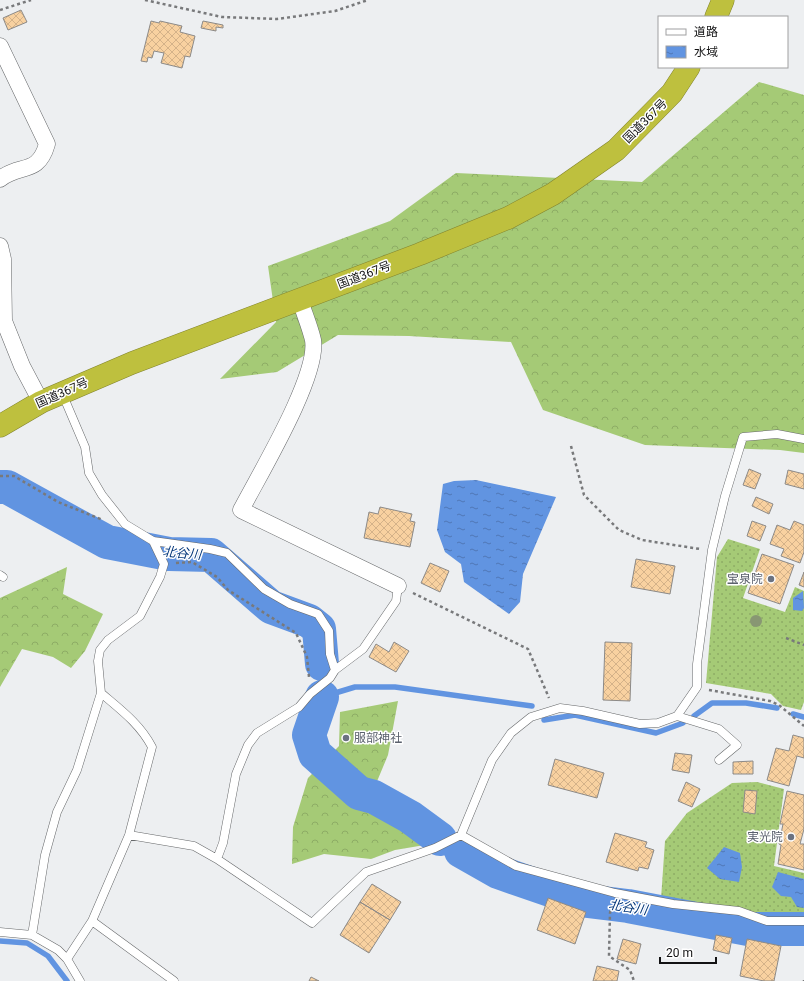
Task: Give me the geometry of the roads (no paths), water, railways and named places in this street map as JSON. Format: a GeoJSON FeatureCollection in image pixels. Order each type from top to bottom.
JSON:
{"type":"FeatureCollection","features":[{"type":"Feature","properties":{"kind":"highway"},"geometry":{"type":"LineString","coordinates":[[716,16],[723,0]]}},
{"type":"Feature","properties":{"kind":"highway","name":"国道367号"},"geometry":{"type":"LineString","coordinates":[[0,426],[41,402],[132,363],[420,254],[508,218],[553,194],[616,150],[672,93],[687,68]]}},
{"type":"Feature","properties":{"kind":"street"},"geometry":{"type":"LineString","coordinates":[[0,46],[47,144],[43,157],[32,166],[0,179]]}},
{"type":"Feature","properties":{"kind":"street"},"geometry":{"type":"LineString","coordinates":[[0,246],[3,259],[4,321],[22,366],[41,402]]}},
{"type":"Feature","properties":{"kind":"street"},"geometry":{"type":"LineString","coordinates":[[300,300],[313,341],[310,367],[297,403],[241,510],[398,586]]}},
{"type":"Feature","properties":{"kind":"lane"},"geometry":{"type":"LineString","coordinates":[[62,392],[85,447],[89,473],[102,495],[125,524],[153,541],[210,548],[227,553],[264,589],[290,604],[318,614],[329,632],[330,654],[335,670]]}},
{"type":"Feature","properties":{"kind":"lane"},"geometry":{"type":"LineString","coordinates":[[129,835],[194,846],[217,859],[312,923],[366,872],[435,848],[461,835],[492,760],[511,733],[531,717],[560,708],[584,711],[640,724],[658,724],[676,716],[697,688],[697,664],[712,550],[725,496],[743,437],[777,434],[804,439]]}},
{"type":"Feature","properties":{"kind":"lane"},"geometry":{"type":"LineString","coordinates":[[32,935],[45,855],[57,812],[77,770],[101,693],[98,661],[100,650],[108,640],[140,616],[160,577],[164,564],[153,541]]}},
{"type":"Feature","properties":{"kind":"lane"},"geometry":{"type":"LineString","coordinates":[[217,859],[223,843],[236,774],[248,745],[257,733],[299,707],[310,694],[330,678],[335,670],[363,649],[396,601],[398,586]]}},
{"type":"Feature","properties":{"kind":"lane"},"geometry":{"type":"LineString","coordinates":[[67,960],[92,921],[129,835],[152,747],[146,735],[135,721],[101,693]]}},
{"type":"Feature","properties":{"kind":"lane"},"geometry":{"type":"LineString","coordinates":[[676,716],[719,728],[737,745],[719,760]]}},
{"type":"Feature","properties":{"kind":"lane"},"geometry":{"type":"LineString","coordinates":[[461,835],[516,866],[615,893],[673,904],[739,911],[767,921],[804,921]]}},
{"type":"Feature","properties":{"kind":"lane"},"geometry":{"type":"LineString","coordinates":[[92,921],[174,981]]}},
{"type":"Feature","properties":{"kind":"lane"},"geometry":{"type":"LineString","coordinates":[[0,932],[32,935],[58,950],[67,960],[80,981]]}},
{"type":"Feature","properties":{"kind":"water"},"geometry":{"type":"Polygon","coordinates":[[[476,480],[556,497],[523,574],[520,602],[509,614],[464,582],[461,564],[445,552],[437,530],[443,484],[454,481],[476,480]]]}},
{"type":"Feature","properties":{"kind":"water"},"geometry":{"type":"Polygon","coordinates":[[[803,591],[804,608],[802,611],[793,610],[793,598],[803,591]]]}},
{"type":"Feature","properties":{"kind":"water"},"geometry":{"type":"Polygon","coordinates":[[[724,847],[740,853],[742,867],[739,882],[720,879],[707,868],[724,847]]]}},
{"type":"Feature","properties":{"kind":"water"},"geometry":{"type":"Polygon","coordinates":[[[778,872],[804,879],[804,908],[797,907],[791,897],[781,896],[772,887],[778,872]]]}},
{"type":"Feature","properties":{"kind":"waterway","name":"北谷川"},"geometry":{"type":"LineString","coordinates":[[0,487],[7,487],[107,542],[169,554],[211,555],[271,607],[309,621],[319,629],[322,664]]}},
{"type":"Feature","properties":{"kind":"waterway"},"geometry":{"type":"LineString","coordinates":[[322,697],[355,687],[395,687],[532,706]]}},
{"type":"Feature","properties":{"kind":"waterway","name":"北谷川"},"geometry":{"type":"LineString","coordinates":[[322,697],[309,735],[315,754],[359,793],[374,797],[410,817],[440,839]]}},
{"type":"Feature","properties":{"kind":"waterway"},"geometry":{"type":"LineString","coordinates":[[694,716],[712,703],[746,703],[777,708]]}},
{"type":"Feature","properties":{"kind":"waterway"},"geometry":{"type":"LineString","coordinates":[[793,714],[804,717]]}},
{"type":"Feature","properties":{"kind":"waterway"},"geometry":{"type":"LineString","coordinates":[[544,720],[575,715],[656,733],[683,723]]}},
{"type":"Feature","properties":{"kind":"waterway","name":"北谷川"},"geometry":{"type":"LineString","coordinates":[[461,851],[498,872],[579,900],[628,906],[748,929],[804,929]]}},
{"type":"Feature","properties":{"kind":"waterway"},"geometry":{"type":"LineString","coordinates":[[0,941],[27,943],[48,956],[67,981]]}},
{"type":"Feature","properties":{"kind":"place","name":"宝泉院"},"geometry":{"type":"Point","coordinates":[771,579]}},
{"type":"Feature","properties":{"kind":"place","name":"服部神社"},"geometry":{"type":"Point","coordinates":[346,738]}},
{"type":"Feature","properties":{"kind":"place","name":"実光院"},"geometry":{"type":"Point","coordinates":[791,837]}}]}
